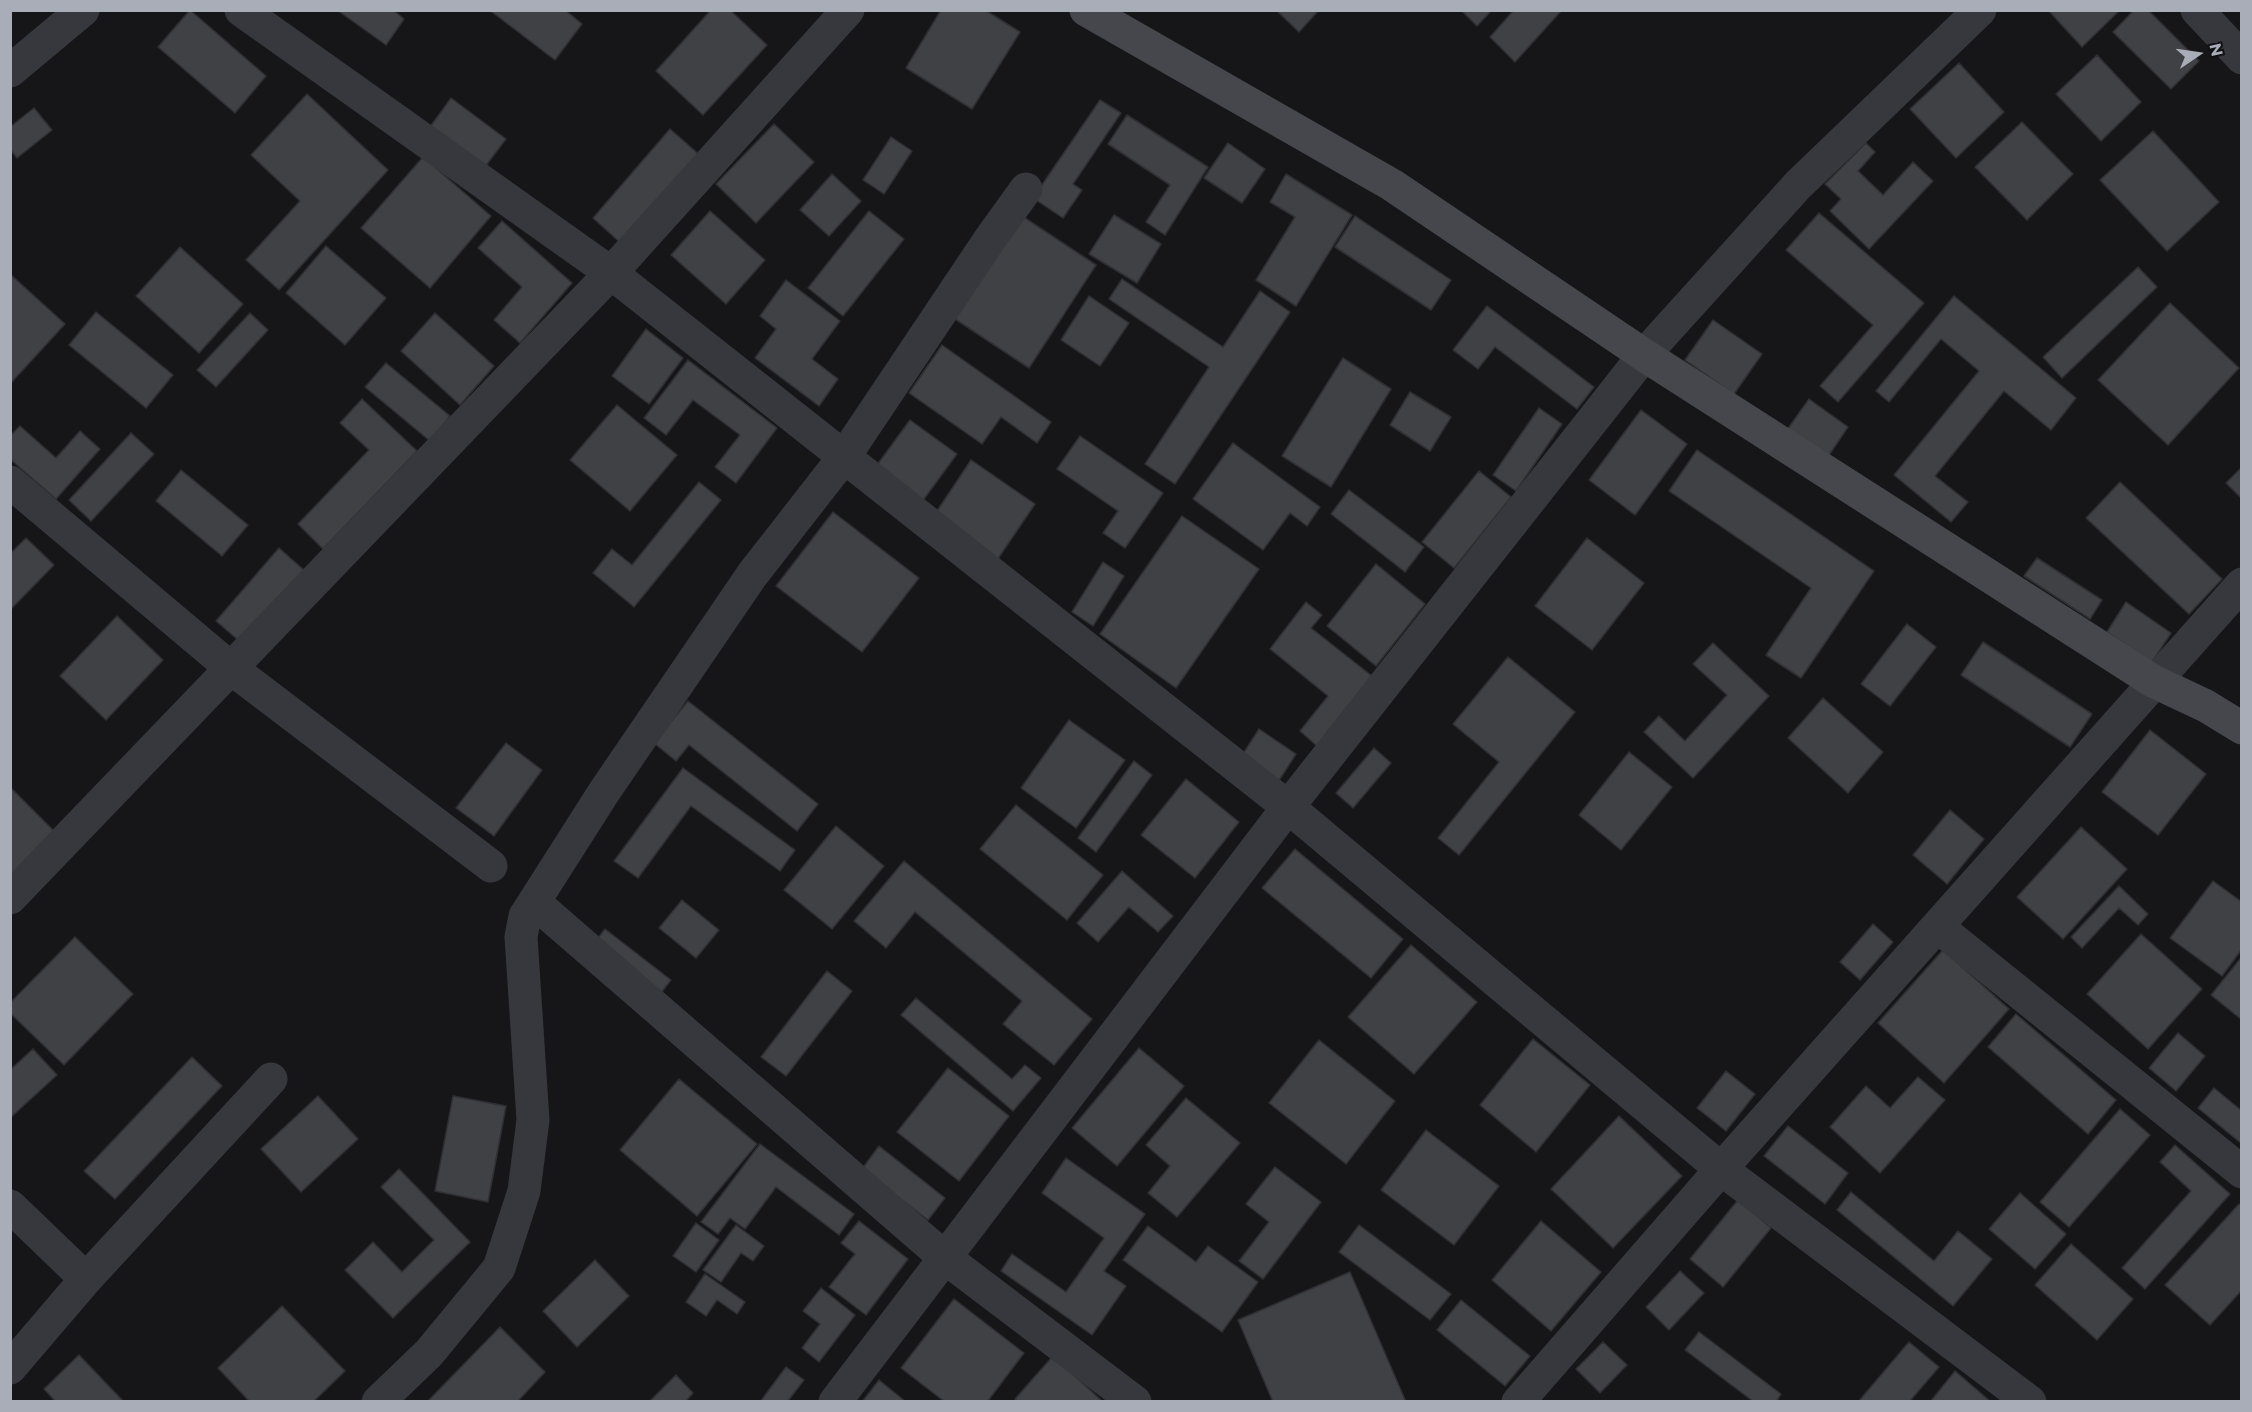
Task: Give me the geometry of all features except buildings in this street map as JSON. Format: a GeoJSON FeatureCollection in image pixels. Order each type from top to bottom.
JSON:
{"type":"FeatureCollection","features":[{"type":"Feature","properties":{"kind":"street"},"geometry":{"type":"LineString","coordinates":[[10,71],[83,10]]}},
{"type":"Feature","properties":{"kind":"street"},"geometry":{"type":"LineString","coordinates":[[241,10],[611,273],[1288,807],[1720,1169],[2030,1401]]}},
{"type":"Feature","properties":{"kind":"street"},"geometry":{"type":"LineString","coordinates":[[10,898],[611,273],[848,10]]}},
{"type":"Feature","properties":{"kind":"street"},"geometry":{"type":"LineString","coordinates":[[1086,10],[1392,185],[1644,355],[2153,681],[2206,706],[2241,728]]}},
{"type":"Feature","properties":{"kind":"street"},"geometry":{"type":"LineString","coordinates":[[835,1401],[1288,807],[1644,355],[1798,185],[1980,10]]}},
{"type":"Feature","properties":{"kind":"street"},"geometry":{"type":"LineString","coordinates":[[2197,10],[2241,58]]}},
{"type":"Feature","properties":{"kind":"street"},"geometry":{"type":"LineString","coordinates":[[378,1401],[429,1353],[499,1268],[524,1191],[533,1120],[521,937],[525,916],[604,792],[752,575],[844,457],[1026,189]]}},
{"type":"Feature","properties":{"kind":"street"},"geometry":{"type":"LineString","coordinates":[[10,482],[231,669],[490,866]]}},
{"type":"Feature","properties":{"kind":"street"},"geometry":{"type":"LineString","coordinates":[[1518,1401],[1720,1169],[1938,927],[2241,584]]}},
{"type":"Feature","properties":{"kind":"street"},"geometry":{"type":"LineString","coordinates":[[534,902],[944,1257],[1135,1401]]}},
{"type":"Feature","properties":{"kind":"street"},"geometry":{"type":"LineString","coordinates":[[1938,927],[2241,1172]]}},
{"type":"Feature","properties":{"kind":"street"},"geometry":{"type":"LineString","coordinates":[[10,1368],[86,1279],[271,1079]]}},
{"type":"Feature","properties":{"kind":"street"},"geometry":{"type":"LineString","coordinates":[[10,1206],[86,1279]]}}]}
